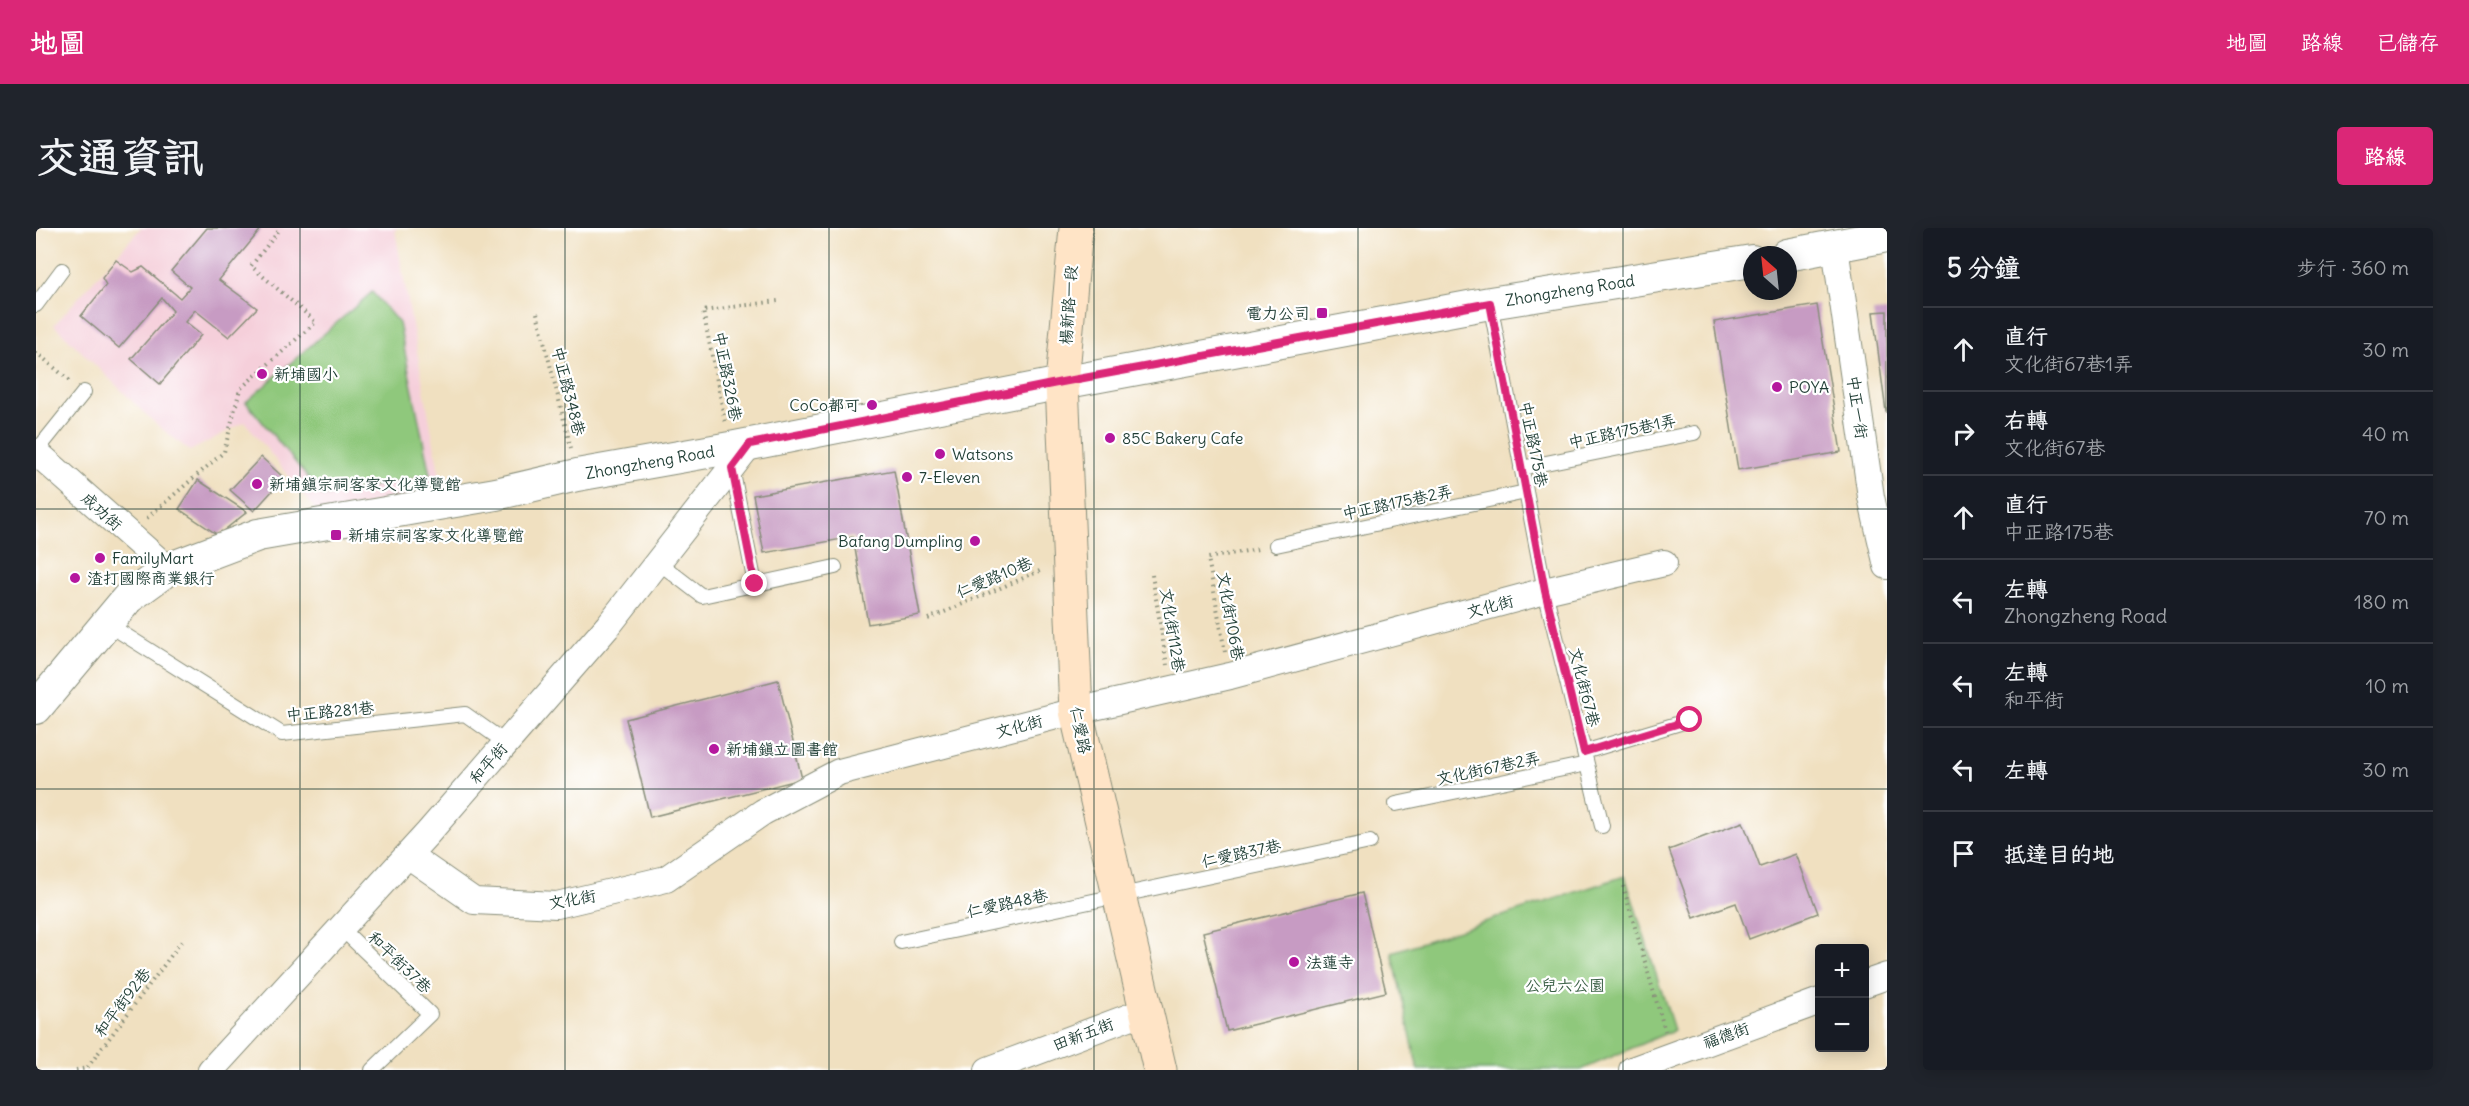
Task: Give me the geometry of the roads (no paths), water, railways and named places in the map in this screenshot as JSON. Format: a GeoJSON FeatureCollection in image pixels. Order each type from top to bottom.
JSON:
{"type":"FeatureCollection","features":[{"type":"Feature","properties":{"kind":"main road","name":"楊新路一段"},"geometry":{"type":"LineString","coordinates":[[1062,382],[1076,228]]}},
{"type":"Feature","properties":{"kind":"main road","name":"仁愛路"},"geometry":{"type":"LineString","coordinates":[[1062,382],[1076,711],[1160,1070]]}},
{"type":"Feature","properties":{"kind":"street"},"geometry":{"type":"LineString","coordinates":[[1797,253],[1887,236]]}},
{"type":"Feature","properties":{"kind":"street","name":"中正一街"},"geometry":{"type":"LineString","coordinates":[[1835,247],[1871,497],[1887,566]]}},
{"type":"Feature","properties":{"kind":"street","name":"Zhongzheng Road"},"geometry":{"type":"LineString","coordinates":[[36,708],[128,598],[168,569],[258,536],[496,494],[577,475],[737,453],[1062,382],[1490,303],[1743,262]]}},
{"type":"Feature","properties":{"kind":"street","name":"成功街"},"geometry":{"type":"LineString","coordinates":[[36,452],[168,569]]}},
{"type":"Feature","properties":{"kind":"street","name":"和平街"},"geometry":{"type":"LineString","coordinates":[[211,1070],[408,855],[608,626],[658,562],[737,453]]}},
{"type":"Feature","properties":{"kind":"street","name":"文化街"},"geometry":{"type":"LineString","coordinates":[[408,855],[474,901],[557,905],[666,879],[762,812],[839,772],[1076,711],[1230,676],[1545,591],[1664,563]]}},
{"type":"Feature","properties":{"kind":"street"},"geometry":{"type":"LineString","coordinates":[[1869,982],[1887,976]]}},
{"type":"Feature","properties":{"kind":"street","name":"福德街"},"geometry":{"type":"LineString","coordinates":[[1632,1070],[1815,1003]]}},
{"type":"Feature","properties":{"kind":"street","name":"田新五街"},"geometry":{"type":"LineString","coordinates":[[988,1070],[1145,1011]]}},
{"type":"Feature","properties":{"kind":"lane"},"geometry":{"type":"LineString","coordinates":[[36,305],[62,270]]}},
{"type":"Feature","properties":{"kind":"lane","name":"中正路175巷"},"geometry":{"type":"LineString","coordinates":[[1490,303],[1545,591]]}},
{"type":"Feature","properties":{"kind":"lane"},"geometry":{"type":"LineString","coordinates":[[36,452],[84,393]]}},
{"type":"Feature","properties":{"kind":"lane","name":"中正路175巷1弄"},"geometry":{"type":"LineString","coordinates":[[1521,468],[1694,433]]}},
{"type":"Feature","properties":{"kind":"lane"},"geometry":{"type":"LineString","coordinates":[[737,453],[755,584]]}},
{"type":"Feature","properties":{"kind":"lane","name":"中正路175巷2弄"},"geometry":{"type":"LineString","coordinates":[[1276,545],[1526,492]]}},
{"type":"Feature","properties":{"kind":"lane"},"geometry":{"type":"LineString","coordinates":[[658,562],[702,596],[835,567]]}},
{"type":"Feature","properties":{"kind":"lane","name":"文化街67巷"},"geometry":{"type":"LineString","coordinates":[[1545,591],[1602,826]]}},
{"type":"Feature","properties":{"kind":"lane","name":"中正路281巷"},"geometry":{"type":"LineString","coordinates":[[106,624],[282,734],[465,714],[506,743]]}},
{"type":"Feature","properties":{"kind":"lane","name":"文化街67巷2弄"},"geometry":{"type":"LineString","coordinates":[[1396,804],[1586,758],[1690,720]]}},
{"type":"Feature","properties":{"kind":"lane","name":"仁愛路37巷"},"geometry":{"type":"LineString","coordinates":[[1119,896],[1370,842]]}},
{"type":"Feature","properties":{"kind":"lane","name":"仁愛路48巷"},"geometry":{"type":"LineString","coordinates":[[901,942],[1119,896]]}},
{"type":"Feature","properties":{"kind":"lane","name":"和平街37巷"},"geometry":{"type":"LineString","coordinates":[[341,928],[430,1014],[372,1070]]}},
{"type":"Feature","properties":{"kind":"place","name":"電力公司"},"geometry":{"type":"Point","coordinates":[1322,313]}},
{"type":"Feature","properties":{"kind":"place","name":"新埔國小"},"geometry":{"type":"Point","coordinates":[262,374]}},
{"type":"Feature","properties":{"kind":"place","name":"POYA"},"geometry":{"type":"Point","coordinates":[1777,387]}},
{"type":"Feature","properties":{"kind":"place","name":"CoCo都可"},"geometry":{"type":"Point","coordinates":[872,405]}},
{"type":"Feature","properties":{"kind":"place","name":"85C Bakery Cafe"},"geometry":{"type":"Point","coordinates":[1110,438]}},
{"type":"Feature","properties":{"kind":"place","name":"Watsons"},"geometry":{"type":"Point","coordinates":[940,454]}},
{"type":"Feature","properties":{"kind":"place","name":"7-Eleven"},"geometry":{"type":"Point","coordinates":[907,477]}},
{"type":"Feature","properties":{"kind":"place","name":"新埔鎮宗祠客家文化導覽館"},"geometry":{"type":"Point","coordinates":[257,484]}},
{"type":"Feature","properties":{"kind":"place","name":"新埔宗祠客家文化導覽館"},"geometry":{"type":"Point","coordinates":[336,535]}},
{"type":"Feature","properties":{"kind":"place","name":"Bafang Dumpling"},"geometry":{"type":"Point","coordinates":[975,541]}},
{"type":"Feature","properties":{"kind":"place","name":"FamilyMart"},"geometry":{"type":"Point","coordinates":[100,558]}},
{"type":"Feature","properties":{"kind":"place","name":"渣打國際商業銀行"},"geometry":{"type":"Point","coordinates":[75,578]}},
{"type":"Feature","properties":{"kind":"place","name":"新埔鎮立圖書館"},"geometry":{"type":"Point","coordinates":[714,749]}},
{"type":"Feature","properties":{"kind":"place","name":"法蓮寺"},"geometry":{"type":"Point","coordinates":[1294,962]}},
{"type":"Feature","properties":{"kind":"park label","name":"公兒六公園"},"geometry":{"type":"Point","coordinates":[1565,985]}}]}
